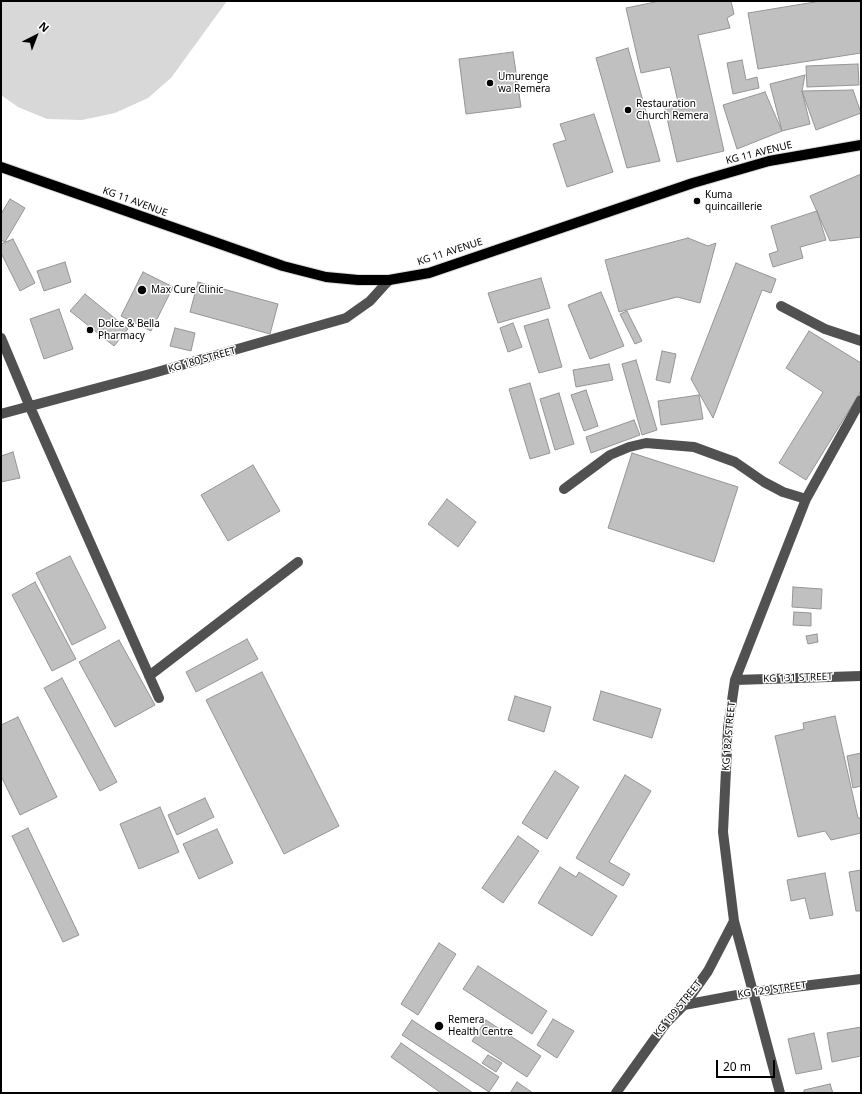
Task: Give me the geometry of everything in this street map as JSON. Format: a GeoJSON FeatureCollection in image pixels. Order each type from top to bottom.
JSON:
{"type":"FeatureCollection","features":[{"type":"Feature","properties":{"kind":"main road","name":"KG 11 AVENUE"},"geometry":{"type":"LineString","coordinates":[[1,167],[283,266],[326,277],[358,280],[390,280],[430,273],[693,183],[761,163],[856,145]]}},
{"type":"Feature","properties":{"kind":"street"},"geometry":{"type":"LineString","coordinates":[[856,145],[861,150]]}},
{"type":"Feature","properties":{"kind":"street","name":"KG 180 STREET"},"geometry":{"type":"LineString","coordinates":[[1,414],[346,318],[370,301],[390,280]]}},
{"type":"Feature","properties":{"kind":"street"},"geometry":{"type":"LineString","coordinates":[[781,306],[825,329],[861,341]]}},
{"type":"Feature","properties":{"kind":"street"},"geometry":{"type":"LineString","coordinates":[[1,338],[159,698]]}},
{"type":"Feature","properties":{"kind":"street","name":"KG 182 STREET"},"geometry":{"type":"LineString","coordinates":[[780,1093],[734,921],[723,832],[728,728],[735,680],[806,499],[861,400]]}},
{"type":"Feature","properties":{"kind":"street"},"geometry":{"type":"LineString","coordinates":[[564,489],[610,455],[629,446],[646,443],[701,450],[735,462],[764,482],[783,492],[806,499]]}},
{"type":"Feature","properties":{"kind":"street"},"geometry":{"type":"LineString","coordinates":[[149,676],[298,562]]}},
{"type":"Feature","properties":{"kind":"street","name":"KG 131 STREET"},"geometry":{"type":"LineString","coordinates":[[735,680],[861,676]]}},
{"type":"Feature","properties":{"kind":"street","name":"KG 109 STREET"},"geometry":{"type":"LineString","coordinates":[[616,1093],[666,1023],[684,1005],[708,971],[734,921]]}},
{"type":"Feature","properties":{"kind":"street","name":"KG 129 STREET"},"geometry":{"type":"LineString","coordinates":[[684,1005],[753,992],[861,979]]}},
{"type":"Feature","properties":{"kind":"shaded area"},"geometry":{"type":"Polygon","coordinates":[[[1,1],[227,1],[171,78],[148,98],[115,113],[82,120],[47,119],[18,107],[1,95],[1,1]]]}},
{"type":"Feature","properties":{"kind":"building"},"geometry":{"type":"Polygon","coordinates":[[[660,1],[731,1],[734,14],[727,18],[730,28],[698,35],[724,151],[677,162],[664,105],[678,102],[670,67],[641,73],[626,8],[660,1]]]}},
{"type":"Feature","properties":{"kind":"building"},"geometry":{"type":"Polygon","coordinates":[[[821,1],[861,1],[861,53],[758,69],[748,13],[821,1]]]}},
{"type":"Feature","properties":{"kind":"building","name":"Restauration Church Remera"},"geometry":{"type":"Polygon","coordinates":[[[628,48],[660,161],[627,168],[596,58],[628,48]]]}},
{"type":"Feature","properties":{"kind":"building","name":"Umurenge wa Remera"},"geometry":{"type":"Polygon","coordinates":[[[513,52],[521,107],[466,114],[459,59],[513,52]]]}},
{"type":"Feature","properties":{"kind":"building"},"geometry":{"type":"Polygon","coordinates":[[[742,60],[746,80],[757,77],[759,88],[733,94],[727,63],[742,60]]]}},
{"type":"Feature","properties":{"kind":"building"},"geometry":{"type":"Polygon","coordinates":[[[858,64],[859,85],[807,87],[806,66],[858,64]]]}},
{"type":"Feature","properties":{"kind":"building"},"geometry":{"type":"Polygon","coordinates":[[[805,75],[802,91],[810,124],[782,131],[770,84],[805,75]]]}},
{"type":"Feature","properties":{"kind":"building"},"geometry":{"type":"Polygon","coordinates":[[[853,90],[861,113],[816,130],[802,91],[853,90]]]}},
{"type":"Feature","properties":{"kind":"building"},"geometry":{"type":"Polygon","coordinates":[[[765,92],[782,131],[737,149],[723,105],[765,92]]]}},
{"type":"Feature","properties":{"kind":"building"},"geometry":{"type":"Polygon","coordinates":[[[594,114],[613,172],[567,187],[553,144],[566,140],[560,124],[594,114]]]}},
{"type":"Feature","properties":{"kind":"building"},"geometry":{"type":"Polygon","coordinates":[[[861,174],[861,237],[830,241],[810,196],[861,174]]]}},
{"type":"Feature","properties":{"kind":"building"},"geometry":{"type":"Polygon","coordinates":[[[10,199],[25,208],[5,242],[1,240],[1,214],[10,199]]]}},
{"type":"Feature","properties":{"kind":"building"},"geometry":{"type":"Polygon","coordinates":[[[817,211],[826,240],[800,247],[803,258],[773,267],[769,254],[778,251],[771,226],[817,211]]]}},
{"type":"Feature","properties":{"kind":"building"},"geometry":{"type":"Polygon","coordinates":[[[688,238],[708,246],[716,243],[700,303],[677,297],[619,312],[605,260],[688,238]]]}},
{"type":"Feature","properties":{"kind":"building"},"geometry":{"type":"Polygon","coordinates":[[[13,239],[35,283],[20,291],[1,253],[1,244],[13,239]]]}},
{"type":"Feature","properties":{"kind":"building"},"geometry":{"type":"Polygon","coordinates":[[[65,262],[71,282],[44,291],[37,271],[65,262]]]}},
{"type":"Feature","properties":{"kind":"building"},"geometry":{"type":"Polygon","coordinates":[[[736,263],[776,279],[771,293],[762,290],[713,418],[691,379],[736,263]]]}},
{"type":"Feature","properties":{"kind":"building"},"geometry":{"type":"Polygon","coordinates":[[[143,272],[173,287],[151,331],[121,316],[143,272]]]}},
{"type":"Feature","properties":{"kind":"building"},"geometry":{"type":"Polygon","coordinates":[[[541,278],[550,308],[498,323],[488,293],[541,278]]]}},
{"type":"Feature","properties":{"kind":"building"},"geometry":{"type":"Polygon","coordinates":[[[198,282],[278,304],[270,334],[190,312],[198,282]]]}},
{"type":"Feature","properties":{"kind":"building"},"geometry":{"type":"Polygon","coordinates":[[[601,292],[624,346],[590,359],[568,305],[601,292]]]}},
{"type":"Feature","properties":{"kind":"building"},"geometry":{"type":"Polygon","coordinates":[[[85,294],[128,329],[114,346],[70,311],[85,294]]]}},
{"type":"Feature","properties":{"kind":"building"},"geometry":{"type":"Polygon","coordinates":[[[59,309],[73,349],[44,359],[30,319],[59,309]]]}},
{"type":"Feature","properties":{"kind":"building"},"geometry":{"type":"Polygon","coordinates":[[[627,311],[642,341],[635,344],[620,314],[627,311]]]}},
{"type":"Feature","properties":{"kind":"building"},"geometry":{"type":"Polygon","coordinates":[[[548,319],[562,367],[539,373],[524,326],[548,319]]]}},
{"type":"Feature","properties":{"kind":"building"},"geometry":{"type":"Polygon","coordinates":[[[513,323],[522,347],[508,352],[500,328],[513,323]]]}},
{"type":"Feature","properties":{"kind":"building"},"geometry":{"type":"Polygon","coordinates":[[[175,328],[195,333],[191,351],[170,346],[175,328]]]}},
{"type":"Feature","properties":{"kind":"building"},"geometry":{"type":"Polygon","coordinates":[[[809,331],[861,363],[861,391],[806,480],[779,463],[823,392],[786,368],[809,331]]]}},
{"type":"Feature","properties":{"kind":"building"},"geometry":{"type":"Polygon","coordinates":[[[662,351],[676,354],[670,383],[656,380],[662,351]]]}},
{"type":"Feature","properties":{"kind":"building"},"geometry":{"type":"Polygon","coordinates":[[[636,360],[657,430],[642,435],[622,364],[636,360]]]}},
{"type":"Feature","properties":{"kind":"building"},"geometry":{"type":"Polygon","coordinates":[[[609,364],[613,380],[576,387],[573,370],[609,364]]]}},
{"type":"Feature","properties":{"kind":"building"},"geometry":{"type":"Polygon","coordinates":[[[530,383],[550,453],[530,459],[509,389],[530,383]]]}},
{"type":"Feature","properties":{"kind":"building"},"geometry":{"type":"Polygon","coordinates":[[[586,390],[598,426],[584,431],[571,395],[586,390]]]}},
{"type":"Feature","properties":{"kind":"building"},"geometry":{"type":"Polygon","coordinates":[[[559,393],[574,444],[555,450],[540,399],[559,393]]]}},
{"type":"Feature","properties":{"kind":"building"},"geometry":{"type":"Polygon","coordinates":[[[699,395],[703,419],[661,425],[658,401],[699,395]]]}},
{"type":"Feature","properties":{"kind":"building"},"geometry":{"type":"Polygon","coordinates":[[[634,420],[640,435],[591,453],[586,437],[634,420]]]}},
{"type":"Feature","properties":{"kind":"building"},"geometry":{"type":"Polygon","coordinates":[[[13,452],[20,478],[1,482],[1,456],[13,452]]]}},
{"type":"Feature","properties":{"kind":"building"},"geometry":{"type":"Polygon","coordinates":[[[632,453],[738,487],[714,562],[608,528],[632,453]]]}},
{"type":"Feature","properties":{"kind":"building"},"geometry":{"type":"Polygon","coordinates":[[[253,465],[280,511],[228,541],[201,495],[253,465]]]}},
{"type":"Feature","properties":{"kind":"building"},"geometry":{"type":"Polygon","coordinates":[[[447,499],[476,522],[458,547],[428,524],[447,499]]]}},
{"type":"Feature","properties":{"kind":"building"},"geometry":{"type":"Polygon","coordinates":[[[70,556],[106,628],[72,645],[36,573],[70,556]]]}},
{"type":"Feature","properties":{"kind":"building"},"geometry":{"type":"Polygon","coordinates":[[[35,582],[76,659],[52,671],[12,595],[35,582]]]}},
{"type":"Feature","properties":{"kind":"building"},"geometry":{"type":"Polygon","coordinates":[[[793,587],[822,589],[821,609],[792,607],[793,587]]]}},
{"type":"Feature","properties":{"kind":"building"},"geometry":{"type":"Polygon","coordinates":[[[794,612],[811,613],[811,626],[793,625],[794,612]]]}},
{"type":"Feature","properties":{"kind":"building"},"geometry":{"type":"Polygon","coordinates":[[[817,634],[818,642],[808,644],[806,636],[817,634]]]}},
{"type":"Feature","properties":{"kind":"building"},"geometry":{"type":"Polygon","coordinates":[[[247,639],[258,659],[196,692],[186,672],[247,639]]]}},
{"type":"Feature","properties":{"kind":"building"},"geometry":{"type":"Polygon","coordinates":[[[119,640],[155,705],[115,727],[79,662],[119,640]]]}},
{"type":"Feature","properties":{"kind":"building"},"geometry":{"type":"Polygon","coordinates":[[[262,672],[339,826],[284,854],[206,700],[262,672]]]}},
{"type":"Feature","properties":{"kind":"building"},"geometry":{"type":"Polygon","coordinates":[[[62,678],[117,782],[100,791],[44,688],[62,678]]]}},
{"type":"Feature","properties":{"kind":"building"},"geometry":{"type":"Polygon","coordinates":[[[601,691],[661,709],[652,738],[593,720],[601,691]]]}},
{"type":"Feature","properties":{"kind":"building"},"geometry":{"type":"Polygon","coordinates":[[[515,696],[551,707],[544,732],[508,720],[515,696]]]}},
{"type":"Feature","properties":{"kind":"building"},"geometry":{"type":"Polygon","coordinates":[[[835,716],[858,818],[861,818],[861,833],[831,840],[825,831],[798,837],[775,736],[804,729],[803,723],[835,716]]]}},
{"type":"Feature","properties":{"kind":"building"},"geometry":{"type":"Polygon","coordinates":[[[18,717],[57,797],[20,815],[1,776],[1,725],[18,717]]]}},
{"type":"Feature","properties":{"kind":"building"},"geometry":{"type":"Polygon","coordinates":[[[861,753],[861,786],[853,788],[847,756],[861,753]]]}},
{"type":"Feature","properties":{"kind":"building"},"geometry":{"type":"Polygon","coordinates":[[[555,771],[579,787],[547,839],[522,823],[555,771]]]}},
{"type":"Feature","properties":{"kind":"building"},"geometry":{"type":"Polygon","coordinates":[[[625,775],[651,791],[609,862],[630,874],[623,886],[576,858],[625,775]]]}},
{"type":"Feature","properties":{"kind":"building"},"geometry":{"type":"Polygon","coordinates":[[[205,798],[214,817],[177,835],[168,815],[205,798]]]}},
{"type":"Feature","properties":{"kind":"building"},"geometry":{"type":"Polygon","coordinates":[[[160,807],[179,852],[139,869],[120,824],[160,807]]]}},
{"type":"Feature","properties":{"kind":"building"},"geometry":{"type":"Polygon","coordinates":[[[28,828],[79,935],[63,942],[12,836],[28,828]]]}},
{"type":"Feature","properties":{"kind":"building"},"geometry":{"type":"Polygon","coordinates":[[[217,829],[233,863],[199,879],[183,844],[217,829]]]}},
{"type":"Feature","properties":{"kind":"building"},"geometry":{"type":"Polygon","coordinates":[[[518,836],[539,851],[503,903],[482,888],[518,836]]]}},
{"type":"Feature","properties":{"kind":"building"},"geometry":{"type":"Polygon","coordinates":[[[560,867],[576,877],[579,872],[617,896],[592,936],[538,903],[560,867]]]}},
{"type":"Feature","properties":{"kind":"building"},"geometry":{"type":"Polygon","coordinates":[[[861,870],[861,911],[856,911],[849,872],[861,870]]]}},
{"type":"Feature","properties":{"kind":"building"},"geometry":{"type":"Polygon","coordinates":[[[825,873],[833,915],[810,919],[805,898],[791,901],[787,880],[825,873]]]}},
{"type":"Feature","properties":{"kind":"building"},"geometry":{"type":"Polygon","coordinates":[[[439,943],[456,954],[418,1015],[401,1004],[439,943]]]}},
{"type":"Feature","properties":{"kind":"building"},"geometry":{"type":"Polygon","coordinates":[[[478,966],[547,1011],[532,1034],[463,989],[478,966]]]}},
{"type":"Feature","properties":{"kind":"building"},"geometry":{"type":"Polygon","coordinates":[[[553,1019],[574,1031],[557,1058],[537,1045],[553,1019]]]}},
{"type":"Feature","properties":{"kind":"building"},"geometry":{"type":"Polygon","coordinates":[[[412,1020],[499,1077],[489,1092],[402,1035],[412,1020]]]}},
{"type":"Feature","properties":{"kind":"building"},"geometry":{"type":"Polygon","coordinates":[[[486,1020],[541,1056],[527,1077],[472,1041],[486,1020]]]}},
{"type":"Feature","properties":{"kind":"building"},"geometry":{"type":"Polygon","coordinates":[[[861,1027],[861,1056],[832,1062],[827,1033],[861,1027]]]}},
{"type":"Feature","properties":{"kind":"building"},"geometry":{"type":"Polygon","coordinates":[[[814,1033],[822,1069],[796,1074],[788,1039],[814,1033]]]}},
{"type":"Feature","properties":{"kind":"building"},"geometry":{"type":"Polygon","coordinates":[[[401,1043],[473,1093],[441,1093],[391,1057],[401,1043]]]}},
{"type":"Feature","properties":{"kind":"building"},"geometry":{"type":"Polygon","coordinates":[[[488,1055],[502,1063],[496,1072],[482,1063],[488,1055]]]}},
{"type":"Feature","properties":{"kind":"building"},"geometry":{"type":"Polygon","coordinates":[[[517,1082],[533,1093],[510,1093],[517,1082]]]}},
{"type":"Feature","properties":{"kind":"building"},"geometry":{"type":"Polygon","coordinates":[[[830,1084],[833,1093],[804,1093],[804,1090],[830,1084]]]}},
{"type":"Feature","properties":{"kind":"place","name":"Umurenge wa Remera"},"geometry":{"type":"Point","coordinates":[490,83]}},
{"type":"Feature","properties":{"kind":"place","name":"Restauration Church Remera"},"geometry":{"type":"Point","coordinates":[628,110]}},
{"type":"Feature","properties":{"kind":"place","name":"Kuma quincaillerie"},"geometry":{"type":"Point","coordinates":[697,201]}},
{"type":"Feature","properties":{"kind":"place","name":"Max Cure Clinic"},"geometry":{"type":"Point","coordinates":[142,290]}},
{"type":"Feature","properties":{"kind":"place","name":"Dolce & Bella Pharmacy"},"geometry":{"type":"Point","coordinates":[90,330]}},
{"type":"Feature","properties":{"kind":"place","name":"Remera Health Centre"},"geometry":{"type":"Point","coordinates":[439,1026]}}]}
